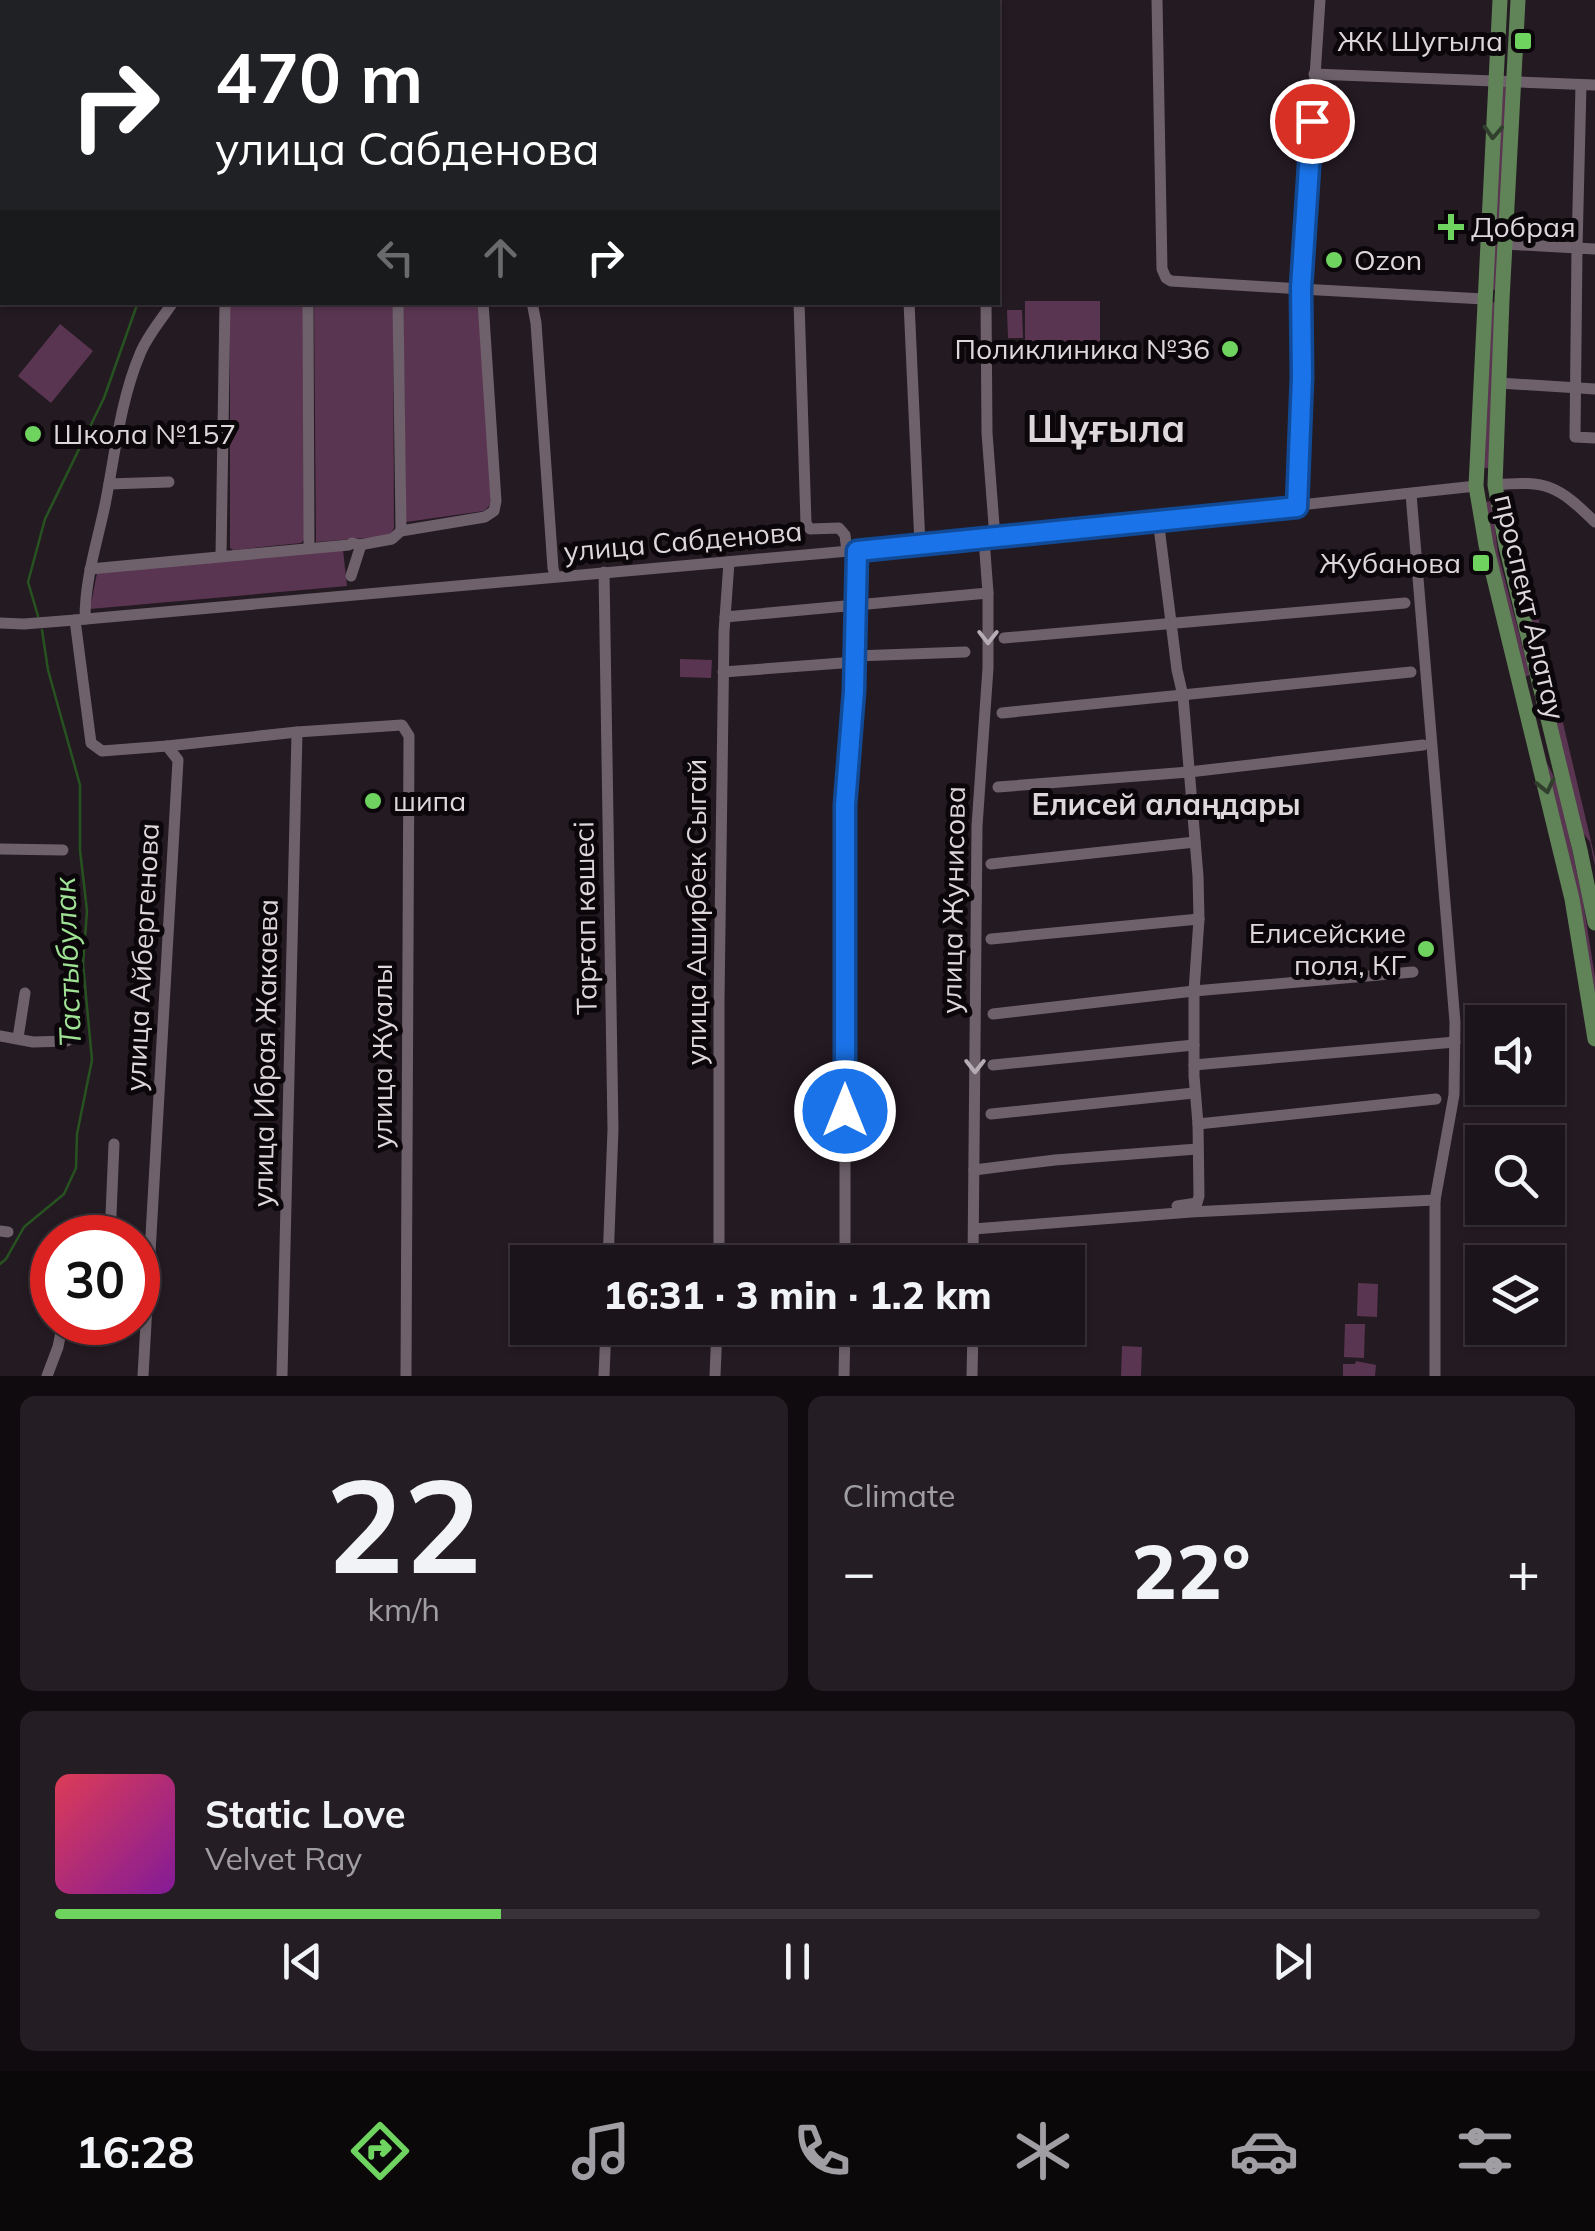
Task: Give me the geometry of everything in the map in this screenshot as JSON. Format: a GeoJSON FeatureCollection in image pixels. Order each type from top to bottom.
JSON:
{"type":"FeatureCollection","features":[{"type":"Feature","properties":{"kind":"main road","name":"проспект Алатау"},"geometry":{"type":"LineString","coordinates":[[1500,0],[1476,486],[1486,545],[1572,899],[1595,1039]]}},
{"type":"Feature","properties":{"kind":"main road","name":"проспект Алатау"},"geometry":{"type":"LineString","coordinates":[[1518,0],[1495,485],[1595,924]]}},
{"type":"Feature","properties":{"kind":"main road"},"geometry":{"type":"LineString","coordinates":[[1484,299],[1502,300]]}},
{"type":"Feature","properties":{"kind":"main road","name":"улица Сабденова"},"geometry":{"type":"LineString","coordinates":[[1476,486],[1495,485]]}},
{"type":"Feature","properties":{"kind":"main road"},"geometry":{"type":"LineString","coordinates":[[1521,682],[1538,678]]}},
{"type":"Feature","properties":{"kind":"street"},"geometry":{"type":"LineString","coordinates":[[1157,0],[1162,269],[1166,278],[1484,299]]}},
{"type":"Feature","properties":{"kind":"street"},"geometry":{"type":"LineString","coordinates":[[1297,507],[1301,288],[1320,0]]}},
{"type":"Feature","properties":{"kind":"street"},"geometry":{"type":"LineString","coordinates":[[1314,74],[1595,85]]}},
{"type":"Feature","properties":{"kind":"street"},"geometry":{"type":"LineString","coordinates":[[1581,85],[1575,437],[1595,438]]}},
{"type":"Feature","properties":{"kind":"street"},"geometry":{"type":"LineString","coordinates":[[1505,244],[1595,250]]}},
{"type":"Feature","properties":{"kind":"street"},"geometry":{"type":"LineString","coordinates":[[171,305],[140,353],[118,432],[80,619],[92,743],[102,750],[297,732]]}},
{"type":"Feature","properties":{"kind":"street"},"geometry":{"type":"LineString","coordinates":[[221,556],[225,305]]}},
{"type":"Feature","properties":{"kind":"street"},"geometry":{"type":"LineString","coordinates":[[308,305],[309,548]]}},
{"type":"Feature","properties":{"kind":"street"},"geometry":{"type":"LineString","coordinates":[[90,569],[354,545],[398,536],[398,305]]}},
{"type":"Feature","properties":{"kind":"street"},"geometry":{"type":"LineString","coordinates":[[400,531],[486,517],[494,512],[484,305]]}},
{"type":"Feature","properties":{"kind":"street"},"geometry":{"type":"LineString","coordinates":[[533,305],[555,576]]}},
{"type":"Feature","properties":{"kind":"street"},"geometry":{"type":"LineString","coordinates":[[800,305],[806,523],[810,528],[839,528],[845,535],[852,551],[856,604],[845,805],[845,1245]]}},
{"type":"Feature","properties":{"kind":"street"},"geometry":{"type":"LineString","coordinates":[[909,305],[920,545]]}},
{"type":"Feature","properties":{"kind":"street","name":"улица Жунисова"},"geometry":{"type":"LineString","coordinates":[[973,1245],[976,826],[986,706],[990,539],[986,305]]}},
{"type":"Feature","properties":{"kind":"street"},"geometry":{"type":"LineString","coordinates":[[1499,383],[1595,389]]}},
{"type":"Feature","properties":{"kind":"street"},"geometry":{"type":"LineString","coordinates":[[109,484],[169,482]]}},
{"type":"Feature","properties":{"kind":"street","name":"улица Сабденова"},"geometry":{"type":"LineString","coordinates":[[1495,485],[1524,482],[1551,486],[1595,522]]}},
{"type":"Feature","properties":{"kind":"street","name":"улица Сабденова"},"geometry":{"type":"LineString","coordinates":[[0,623],[24,624],[990,539],[1476,486]]}},
{"type":"Feature","properties":{"kind":"street"},"geometry":{"type":"LineString","coordinates":[[1412,494],[1455,1042],[1454,1095],[1435,1200],[1435,1376]]}},
{"type":"Feature","properties":{"kind":"street"},"geometry":{"type":"LineString","coordinates":[[973,1226],[1197,1203],[1199,1196],[1194,1093],[1199,918],[1195,842],[1183,696],[1158,519]]}},
{"type":"Feature","properties":{"kind":"street"},"geometry":{"type":"LineString","coordinates":[[352,596],[348,560],[354,545]]}},
{"type":"Feature","properties":{"kind":"street","name":"улица Аширбек Сыгай"},"geometry":{"type":"LineString","coordinates":[[720,1245],[723,672],[729,562]]}},
{"type":"Feature","properties":{"kind":"street","name":"Тарғап көшесі"},"geometry":{"type":"LineString","coordinates":[[604,572],[613,1130],[609,1245]]}},
{"type":"Feature","properties":{"kind":"street"},"geometry":{"type":"LineString","coordinates":[[725,617],[988,593]]}},
{"type":"Feature","properties":{"kind":"street"},"geometry":{"type":"LineString","coordinates":[[1004,638],[1406,603]]}},
{"type":"Feature","properties":{"kind":"street"},"geometry":{"type":"LineString","coordinates":[[723,672],[965,652]]}},
{"type":"Feature","properties":{"kind":"street"},"geometry":{"type":"LineString","coordinates":[[1002,713],[1411,672]]}},
{"type":"Feature","properties":{"kind":"street","name":"улица Жуалы"},"geometry":{"type":"LineString","coordinates":[[297,732],[402,726],[410,736],[406,1376]]}},
{"type":"Feature","properties":{"kind":"street","name":"улица Ибрая Жакаева"},"geometry":{"type":"LineString","coordinates":[[282,1376],[297,732]]}},
{"type":"Feature","properties":{"kind":"street"},"geometry":{"type":"LineString","coordinates":[[998,787],[1188,772],[1423,745]]}},
{"type":"Feature","properties":{"kind":"street","name":"улица Айбергенова"},"geometry":{"type":"LineString","coordinates":[[146,1215],[178,769],[178,760],[167,746]]}},
{"type":"Feature","properties":{"kind":"street"},"geometry":{"type":"LineString","coordinates":[[991,864],[1195,842]]}},
{"type":"Feature","properties":{"kind":"street"},"geometry":{"type":"LineString","coordinates":[[0,849],[63,850]]}},
{"type":"Feature","properties":{"kind":"street"},"geometry":{"type":"LineString","coordinates":[[991,938],[1199,918]]}},
{"type":"Feature","properties":{"kind":"street"},"geometry":{"type":"LineString","coordinates":[[993,1014],[1414,972]]}},
{"type":"Feature","properties":{"kind":"street"},"geometry":{"type":"LineString","coordinates":[[18,1038],[25,993]]}},
{"type":"Feature","properties":{"kind":"street"},"geometry":{"type":"LineString","coordinates":[[0,1036],[33,1042],[67,1041]]}},
{"type":"Feature","properties":{"kind":"street"},"geometry":{"type":"LineString","coordinates":[[1194,1065],[1455,1042]]}},
{"type":"Feature","properties":{"kind":"street"},"geometry":{"type":"LineString","coordinates":[[993,1065],[1194,1045]]}},
{"type":"Feature","properties":{"kind":"street"},"geometry":{"type":"LineString","coordinates":[[991,1114],[1194,1093]]}},
{"type":"Feature","properties":{"kind":"street"},"geometry":{"type":"LineString","coordinates":[[1198,1124],[1436,1099]]}},
{"type":"Feature","properties":{"kind":"street"},"geometry":{"type":"LineString","coordinates":[[111,1215],[114,1144]]}},
{"type":"Feature","properties":{"kind":"street"},"geometry":{"type":"LineString","coordinates":[[974,1170],[1197,1149]]}},
{"type":"Feature","properties":{"kind":"street"},"geometry":{"type":"LineString","coordinates":[[973,1226],[1435,1200]]}},
{"type":"Feature","properties":{"kind":"street"},"geometry":{"type":"LineString","coordinates":[[47,1376],[58,1345]]}},
{"type":"Feature","properties":{"kind":"street","name":"улица Айбергенова"},"geometry":{"type":"LineString","coordinates":[[143,1345],[143,1376]]}},
{"type":"Feature","properties":{"kind":"street"},"geometry":{"type":"LineString","coordinates":[[604,1376],[605,1345]]}},
{"type":"Feature","properties":{"kind":"street"},"geometry":{"type":"LineString","coordinates":[[715,1376],[716,1345]]}},
{"type":"Feature","properties":{"kind":"street"},"geometry":{"type":"LineString","coordinates":[[844,1376],[845,1345]]}},
{"type":"Feature","properties":{"kind":"street"},"geometry":{"type":"LineString","coordinates":[[972,1376],[973,1345]]}},
{"type":"Feature","properties":{"kind":"shaded area"},"geometry":{"type":"Polygon","coordinates":[[[1507,85],[1498,290],[1490,290],[1500,88],[1507,85]]]}},
{"type":"Feature","properties":{"kind":"shaded area"},"geometry":{"type":"Polygon","coordinates":[[[1025,301],[1100,301],[1100,347],[1025,347],[1025,301]]]}},
{"type":"Feature","properties":{"kind":"shaded area"},"geometry":{"type":"Polygon","coordinates":[[[1492,302],[1496,303],[1491,468],[1482,468],[1492,302]]]}},
{"type":"Feature","properties":{"kind":"shaded area"},"geometry":{"type":"Polygon","coordinates":[[[230,305],[303,305],[304,540],[230,548],[230,305]]]}},
{"type":"Feature","properties":{"kind":"shaded area"},"geometry":{"type":"Polygon","coordinates":[[[314,305],[393,305],[394,528],[389,536],[316,542],[314,305]]]}},
{"type":"Feature","properties":{"kind":"shaded area"},"geometry":{"type":"Polygon","coordinates":[[[403,305],[479,305],[489,506],[484,511],[406,522],[403,305]]]}},
{"type":"Feature","properties":{"kind":"shaded area"},"geometry":{"type":"Polygon","coordinates":[[[1007,310],[1022,310],[1023,338],[1008,338],[1007,310]]]}},
{"type":"Feature","properties":{"kind":"shaded area"},"geometry":{"type":"Polygon","coordinates":[[[60,324],[93,351],[51,403],[18,376],[60,324]]]}},
{"type":"Feature","properties":{"kind":"shaded area"},"geometry":{"type":"Polygon","coordinates":[[[1510,499],[1595,858],[1595,866],[1590,842],[1582,832],[1510,537],[1503,500],[1510,499]]]}},
{"type":"Feature","properties":{"kind":"shaded area"},"geometry":{"type":"Polygon","coordinates":[[[1492,501],[1498,553],[1530,675],[1525,677],[1484,502],[1492,501]]]}},
{"type":"Feature","properties":{"kind":"shaded area"},"geometry":{"type":"Polygon","coordinates":[[[343,550],[347,586],[90,609],[97,573],[343,550]]]}},
{"type":"Feature","properties":{"kind":"shaded area"},"geometry":{"type":"Polygon","coordinates":[[[680,659],[712,660],[711,678],[680,677],[680,659]]]}},
{"type":"Feature","properties":{"kind":"shaded area"},"geometry":{"type":"Polygon","coordinates":[[[1529,690],[1547,763],[1558,785],[1583,901],[1595,977],[1595,1013],[1525,691],[1529,690]]]}},
{"type":"Feature","properties":{"kind":"shaded area"},"geometry":{"type":"Polygon","coordinates":[[[1358,1283],[1378,1284],[1377,1317],[1357,1316],[1358,1283]]]}},
{"type":"Feature","properties":{"kind":"shaded area"},"geometry":{"type":"Polygon","coordinates":[[[1345,1324],[1365,1324],[1364,1358],[1344,1357],[1345,1324]]]}},
{"type":"Feature","properties":{"kind":"shaded area"},"geometry":{"type":"Polygon","coordinates":[[[1122,1346],[1142,1347],[1141,1376],[1121,1376],[1122,1346]]]}},
{"type":"Feature","properties":{"kind":"shaded area"},"geometry":{"type":"Polygon","coordinates":[[[1356,1361],[1376,1365],[1375,1376],[1343,1376],[1343,1364],[1356,1361]]]}},
{"type":"Feature","properties":{"kind":"waterway","name":"Тастыбулак"},"geometry":{"type":"LineString","coordinates":[[38,616],[28,582],[45,519],[104,398],[137,305]]}},
{"type":"Feature","properties":{"kind":"waterway","name":"Тастыбулак"},"geometry":{"type":"LineString","coordinates":[[0,1264],[24,1227],[64,1194],[76,1168],[77,1134],[92,1060],[83,964],[87,911],[80,850],[80,785],[48,670],[42,630]]}},
{"type":"Feature","properties":{"kind":"place","name":"ЖК Шугыла"},"geometry":{"type":"Point","coordinates":[1523,41]}},
{"type":"Feature","properties":{"kind":"place","name":"Добрая"},"geometry":{"type":"Point","coordinates":[1451,227]}},
{"type":"Feature","properties":{"kind":"place","name":"Ozon"},"geometry":{"type":"Point","coordinates":[1334,260]}},
{"type":"Feature","properties":{"kind":"place","name":"Поликлиника №36"},"geometry":{"type":"Point","coordinates":[1230,349]}},
{"type":"Feature","properties":{"kind":"place","name":"Школа №157"},"geometry":{"type":"Point","coordinates":[33,434]}},
{"type":"Feature","properties":{"kind":"place","name":"Жубанова"},"geometry":{"type":"Point","coordinates":[1481,563]}},
{"type":"Feature","properties":{"kind":"place","name":"шипа"},"geometry":{"type":"Point","coordinates":[373,801]}},
{"type":"Feature","properties":{"kind":"place","name":"Елисейские поля, КГ"},"geometry":{"type":"Point","coordinates":[1426,949]}},
{"type":"Feature","properties":{"kind":"district","name":"Шұғыла"},"geometry":{"type":"Point","coordinates":[1106,429]}},
{"type":"Feature","properties":{"kind":"district","name":"Елисей алаңдары"},"geometry":{"type":"Point","coordinates":[1166,805]}},
{"type":"Feature","properties":{"kind":"route"},"geometry":{"type":"LineString","coordinates":[[845,1111],[845,805],[854,691],[857,551],[1297,507],[1301,288],[1312,121]]}}]}
